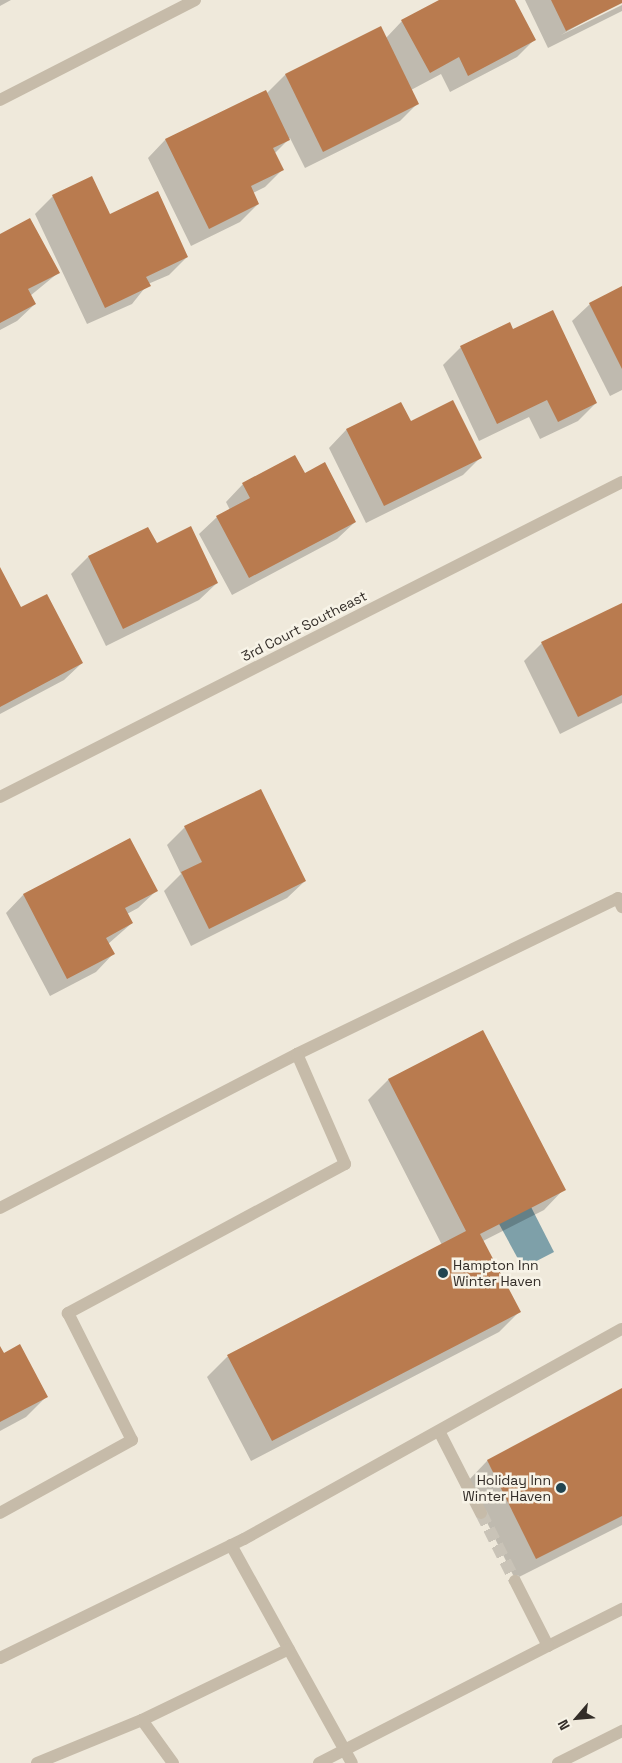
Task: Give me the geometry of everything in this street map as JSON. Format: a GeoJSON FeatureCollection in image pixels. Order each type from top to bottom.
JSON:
{"type":"FeatureCollection","features":[{"type":"Feature","properties":{"kind":"street"},"geometry":{"type":"LineString","coordinates":[[0,100],[195,0]]}},
{"type":"Feature","properties":{"kind":"street","name":"3rd Court Southeast"},"geometry":{"type":"LineString","coordinates":[[0,797],[622,482]]}},
{"type":"Feature","properties":{"kind":"street"},"geometry":{"type":"LineString","coordinates":[[0,1208],[297,1054],[618,898],[622,907]]}},
{"type":"Feature","properties":{"kind":"street"},"geometry":{"type":"LineString","coordinates":[[0,1513],[132,1440],[68,1313],[345,1164],[297,1054]]}},
{"type":"Feature","properties":{"kind":"street"},"geometry":{"type":"LineString","coordinates":[[0,1658],[231,1545],[622,1329]]}},
{"type":"Feature","properties":{"kind":"street"},"geometry":{"type":"LineString","coordinates":[[439,1431],[480,1514]]}},
{"type":"Feature","properties":{"kind":"street"},"geometry":{"type":"LineString","coordinates":[[231,1545],[352,1763]]}},
{"type":"Feature","properties":{"kind":"street"},"geometry":{"type":"LineString","coordinates":[[515,1581],[548,1646]]}},
{"type":"Feature","properties":{"kind":"street"},"geometry":{"type":"LineString","coordinates":[[319,1763],[622,1609]]}},
{"type":"Feature","properties":{"kind":"street"},"geometry":{"type":"LineString","coordinates":[[37,1763],[142,1720],[289,1649]]}},
{"type":"Feature","properties":{"kind":"street"},"geometry":{"type":"LineString","coordinates":[[142,1720],[173,1763]]}},
{"type":"Feature","properties":{"kind":"street"},"geometry":{"type":"LineString","coordinates":[[558,1763],[622,1731]]}},
{"type":"Feature","properties":{"kind":"water"},"geometry":{"type":"Polygon","coordinates":[[[530,1205],[554,1252],[523,1268],[498,1222],[530,1205]]]}},
{"type":"Feature","properties":{"kind":"building"},"geometry":{"type":"Polygon","coordinates":[[[439,0],[515,0],[536,40],[468,76],[459,57],[430,73],[401,20],[439,0]]]}},
{"type":"Feature","properties":{"kind":"building"},"geometry":{"type":"Polygon","coordinates":[[[551,0],[622,0],[622,3],[566,31],[551,0]]]}},
{"type":"Feature","properties":{"kind":"building"},"geometry":{"type":"Polygon","coordinates":[[[381,26],[419,104],[323,152],[285,74],[381,26]]]}},
{"type":"Feature","properties":{"kind":"building"},"geometry":{"type":"Polygon","coordinates":[[[266,90],[290,140],[273,148],[284,170],[251,186],[259,204],[209,229],[165,139],[266,90]]]}},
{"type":"Feature","properties":{"kind":"building"},"geometry":{"type":"Polygon","coordinates":[[[92,176],[110,214],[158,191],[188,257],[146,277],[151,286],[105,308],[52,195],[92,176]]]}},
{"type":"Feature","properties":{"kind":"building"},"geometry":{"type":"Polygon","coordinates":[[[30,218],[60,273],[28,289],[36,304],[0,323],[0,234],[30,218]]]}},
{"type":"Feature","properties":{"kind":"building"},"geometry":{"type":"Polygon","coordinates":[[[622,286],[622,369],[589,303],[622,286]]]}},
{"type":"Feature","properties":{"kind":"building"},"geometry":{"type":"Polygon","coordinates":[[[553,310],[597,403],[558,422],[547,400],[497,424],[460,346],[510,322],[513,329],[553,310]]]}},
{"type":"Feature","properties":{"kind":"building"},"geometry":{"type":"Polygon","coordinates":[[[453,400],[482,458],[384,506],[346,429],[401,402],[411,421],[453,400]]]}},
{"type":"Feature","properties":{"kind":"building"},"geometry":{"type":"Polygon","coordinates":[[[295,455],[305,473],[325,462],[356,522],[249,578],[216,516],[250,498],[242,483],[295,455]]]}},
{"type":"Feature","properties":{"kind":"building"},"geometry":{"type":"Polygon","coordinates":[[[191,526],[218,583],[123,629],[88,556],[148,527],[157,543],[191,526]]]}},
{"type":"Feature","properties":{"kind":"building"},"geometry":{"type":"Polygon","coordinates":[[[0,567],[21,607],[47,594],[83,663],[0,707],[0,567]]]}},
{"type":"Feature","properties":{"kind":"building"},"geometry":{"type":"Polygon","coordinates":[[[622,603],[622,695],[578,717],[541,642],[622,603]]]}},
{"type":"Feature","properties":{"kind":"building"},"geometry":{"type":"Polygon","coordinates":[[[261,789],[306,881],[209,929],[181,872],[202,862],[184,826],[261,789]]]}},
{"type":"Feature","properties":{"kind":"building"},"geometry":{"type":"Polygon","coordinates":[[[130,838],[158,891],[125,908],[133,923],[106,938],[115,954],[67,979],[23,894],[130,838]]]}},
{"type":"Feature","properties":{"kind":"building","name":"Hampton Inn Winter Haven"},"geometry":{"type":"Polygon","coordinates":[[[483,1030],[566,1190],[480,1234],[521,1312],[272,1441],[227,1355],[466,1231],[388,1079],[483,1030]]]}},
{"type":"Feature","properties":{"kind":"building"},"geometry":{"type":"Polygon","coordinates":[[[20,1344],[48,1397],[0,1422],[0,1346],[4,1353],[20,1344]]]}},
{"type":"Feature","properties":{"kind":"building","name":"Holiday Inn Winter Haven"},"geometry":{"type":"Polygon","coordinates":[[[622,1388],[622,1516],[536,1559],[487,1460],[622,1388]]]}},
{"type":"Feature","properties":{"kind":"tunnel"},"geometry":{"type":"LineString","coordinates":[[481,1513],[515,1581]]}},
{"type":"Feature","properties":{"kind":"place","name":"Hampton Inn Winter Haven"},"geometry":{"type":"Point","coordinates":[443,1273]}},
{"type":"Feature","properties":{"kind":"place","name":"Holiday Inn Winter Haven"},"geometry":{"type":"Point","coordinates":[561,1488]}}]}
